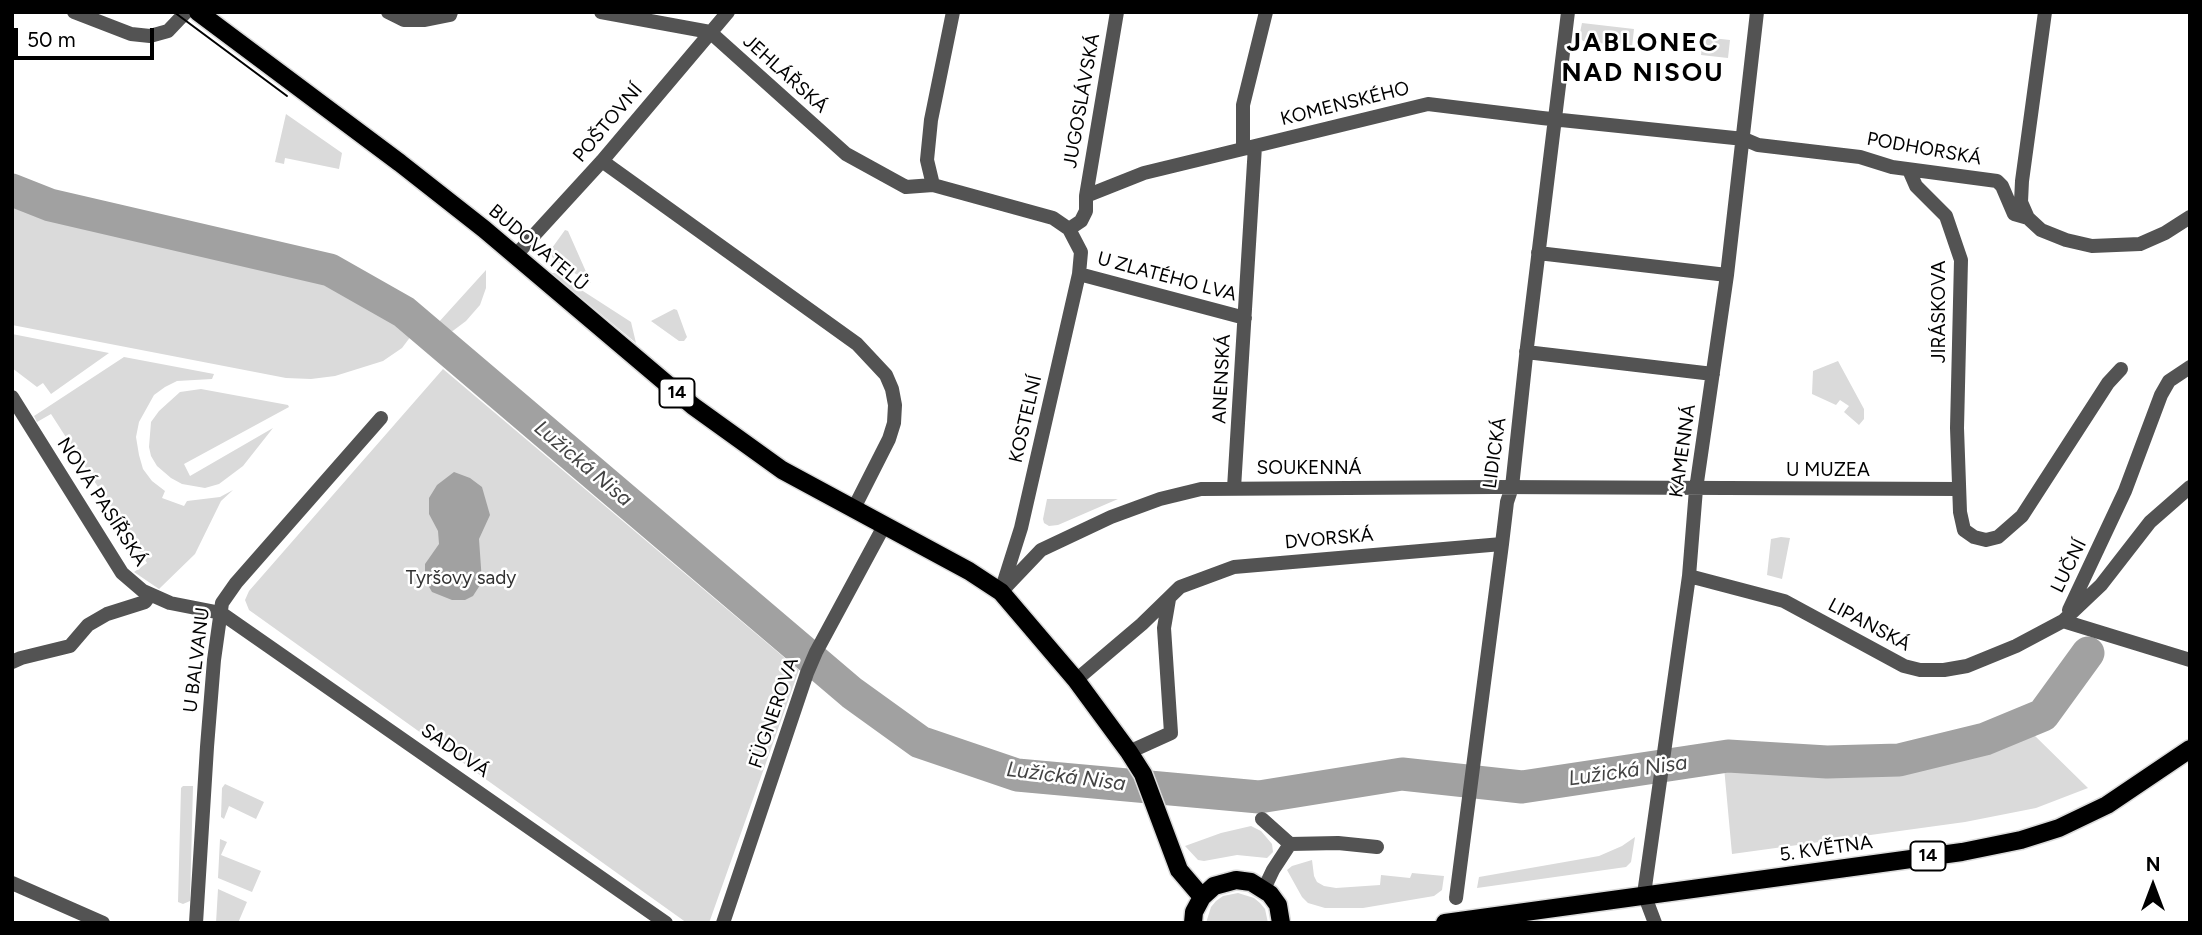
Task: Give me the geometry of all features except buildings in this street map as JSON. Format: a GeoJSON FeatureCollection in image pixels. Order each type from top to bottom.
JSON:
{"type":"FeatureCollection","features":[{"type":"Feature","properties":{"kind":"main road","name":"BUDOVATELŮ"},"geometry":{"type":"LineString","coordinates":[[198,12],[400,163],[693,406],[782,470],[970,571],[1001,592]]}},
{"type":"Feature","properties":{"kind":"main road","name":"14"},"geometry":{"type":"LineString","coordinates":[[1001,592],[1076,680],[1129,752],[1143,774],[1179,870],[1184,877],[1208,892]]}},
{"type":"Feature","properties":{"kind":"main road","name":"5. KVĚTNA"},"geometry":{"type":"LineString","coordinates":[[1445,923],[1962,852],[2021,841],[2059,828],[2107,805],[2190,749]]}},
{"type":"Feature","properties":{"kind":"main road"},"geometry":{"type":"LineString","coordinates":[[1193,923],[1194,912],[1208,892],[1236,880],[1251,882],[1264,889],[1278,905],[1284,921]]}},
{"type":"Feature","properties":{"kind":"street"},"geometry":{"type":"LineString","coordinates":[[74,12],[131,34],[150,36],[168,31],[186,12]]}},
{"type":"Feature","properties":{"kind":"street"},"geometry":{"type":"LineString","coordinates":[[388,12],[404,20],[425,20],[450,15],[452,12]]}},
{"type":"Feature","properties":{"kind":"street"},"geometry":{"type":"LineString","coordinates":[[601,12],[710,33]]}},
{"type":"Feature","properties":{"kind":"street","name":"POŠTOVNÍ"},"geometry":{"type":"LineString","coordinates":[[515,256],[602,161],[728,12]]}},
{"type":"Feature","properties":{"kind":"street"},"geometry":{"type":"LineString","coordinates":[[953,12],[931,120],[927,160],[933,185],[1053,218],[1069,229],[1082,221],[1086,211],[1086,196]]}},
{"type":"Feature","properties":{"kind":"street","name":"JUGOSLÁVSKÁ"},"geometry":{"type":"LineString","coordinates":[[1086,196],[1117,12]]}},
{"type":"Feature","properties":{"kind":"street","name":"ANENSKÁ"},"geometry":{"type":"LineString","coordinates":[[1234,488],[1245,318],[1249,148],[1243,105],[1266,12]]}},
{"type":"Feature","properties":{"kind":"street","name":"LIDICKÁ"},"geometry":{"type":"LineString","coordinates":[[1456,898],[1507,502],[1512,487],[1568,12]]}},
{"type":"Feature","properties":{"kind":"street","name":"KAMENNÁ"},"geometry":{"type":"LineString","coordinates":[[1644,894],[1689,576],[1696,489],[1727,275],[1757,12]]}},
{"type":"Feature","properties":{"kind":"street"},"geometry":{"type":"LineString","coordinates":[[2028,218],[2021,202],[2022,181],[2045,12]]}},
{"type":"Feature","properties":{"kind":"street","name":"JEHLÁŘSKÁ"},"geometry":{"type":"LineString","coordinates":[[710,33],[846,154],[906,187],[933,185]]}},
{"type":"Feature","properties":{"kind":"street","name":"KOMENSKÉHO"},"geometry":{"type":"LineString","coordinates":[[1086,196],[1144,173],[1428,104],[1744,139]]}},
{"type":"Feature","properties":{"kind":"street","name":"PODHORSKÁ"},"geometry":{"type":"LineString","coordinates":[[1744,139],[1758,145],[1860,157],[1909,170],[1997,181],[2002,186],[2014,214],[2028,218],[2041,230],[2092,246],[2140,244],[2165,233],[2190,217]]}},
{"type":"Feature","properties":{"kind":"street"},"geometry":{"type":"LineString","coordinates":[[602,161],[858,344],[886,375],[895,405],[894,423],[889,439],[853,510]]}},
{"type":"Feature","properties":{"kind":"street","name":"JIRÁSKOVA"},"geometry":{"type":"LineString","coordinates":[[1909,170],[1916,186],[1946,216],[1961,260],[1957,428],[1959,489]]}},
{"type":"Feature","properties":{"kind":"street","name":"KOSTELNÍ"},"geometry":{"type":"LineString","coordinates":[[1001,592],[1021,528],[1079,274],[1081,252],[1069,229]]}},
{"type":"Feature","properties":{"kind":"street"},"geometry":{"type":"LineString","coordinates":[[1538,253],[1727,275]]}},
{"type":"Feature","properties":{"kind":"street","name":"U ZLATÉHO LVA"},"geometry":{"type":"LineString","coordinates":[[1079,274],[1245,318]]}},
{"type":"Feature","properties":{"kind":"street"},"geometry":{"type":"LineString","coordinates":[[1526,352],[1713,374]]}},
{"type":"Feature","properties":{"kind":"street","name":"LUČNÍ"},"geometry":{"type":"LineString","coordinates":[[2063,621],[2125,491],[2161,395],[2169,381],[2190,367]]}},
{"type":"Feature","properties":{"kind":"street"},"geometry":{"type":"LineString","coordinates":[[1959,489],[1964,530],[1974,537],[1986,540],[1998,537],[2022,516],[2108,383],[2122,369]]}},
{"type":"Feature","properties":{"kind":"street","name":"NOVÁ PASÍŘSKÁ"},"geometry":{"type":"LineString","coordinates":[[12,397],[122,573],[150,595],[170,603],[220,613]]}},
{"type":"Feature","properties":{"kind":"street","name":"U BALVANU"},"geometry":{"type":"LineString","coordinates":[[196,923],[207,747],[220,613],[226,595],[381,418]]}},
{"type":"Feature","properties":{"kind":"street","name":"LUČNÍ"},"geometry":{"type":"LineString","coordinates":[[2063,621],[2101,585],[2150,522],[2190,487]]}},
{"type":"Feature","properties":{"kind":"street","name":"SOUKENNÁ"},"geometry":{"type":"LineString","coordinates":[[1001,592],[1041,550],[1111,517],[1160,499],[1201,489],[1696,489]]}},
{"type":"Feature","properties":{"kind":"street","name":"U MUZEA"},"geometry":{"type":"LineString","coordinates":[[1696,489],[1959,489]]}},
{"type":"Feature","properties":{"kind":"street","name":"FÜGNEROVA"},"geometry":{"type":"LineString","coordinates":[[723,923],[807,673],[884,526]]}},
{"type":"Feature","properties":{"kind":"street","name":"DVORSKÁ"},"geometry":{"type":"LineString","coordinates":[[1076,680],[1180,587],[1234,567],[1502,544]]}},
{"type":"Feature","properties":{"kind":"street","name":"LIPANSKÁ"},"geometry":{"type":"LineString","coordinates":[[1689,576],[1784,601],[1905,666],[1920,670],[1967,666],[2004,651],[2063,621]]}},
{"type":"Feature","properties":{"kind":"street"},"geometry":{"type":"LineString","coordinates":[[12,662],[21,657],[63,650],[70,646],[88,625],[107,614],[145,602],[150,595]]}},
{"type":"Feature","properties":{"kind":"street"},"geometry":{"type":"LineString","coordinates":[[1129,752],[1171,733],[1164,628],[1169,599]]}},
{"type":"Feature","properties":{"kind":"street","name":"SADOVÁ"},"geometry":{"type":"LineString","coordinates":[[220,613],[666,923]]}},
{"type":"Feature","properties":{"kind":"street"},"geometry":{"type":"LineString","coordinates":[[2063,621],[2190,660]]}},
{"type":"Feature","properties":{"kind":"street"},"geometry":{"type":"LineString","coordinates":[[1262,819],[1290,844],[1338,843],[1377,847]]}},
{"type":"Feature","properties":{"kind":"street"},"geometry":{"type":"LineString","coordinates":[[1264,889],[1290,844]]}},
{"type":"Feature","properties":{"kind":"street"},"geometry":{"type":"LineString","coordinates":[[12,883],[103,923]]}},
{"type":"Feature","properties":{"kind":"street"},"geometry":{"type":"LineString","coordinates":[[1644,894],[1655,923]]}},
{"type":"Feature","properties":{"kind":"green space"},"geometry":{"type":"Polygon","coordinates":[[[1582,23],[1634,29],[1632,47],[1583,41],[1579,37],[1582,23]]]}},
{"type":"Feature","properties":{"kind":"green space"},"geometry":{"type":"Polygon","coordinates":[[[1703,37],[1730,40],[1728,58],[1701,55],[1703,37]]]}},
{"type":"Feature","properties":{"kind":"green space"},"geometry":{"type":"Polygon","coordinates":[[[286,114],[342,153],[339,169],[285,158],[284,164],[275,162],[286,114]]]}},
{"type":"Feature","properties":{"kind":"green space"},"geometry":{"type":"Polygon","coordinates":[[[12,201],[53,215],[303,273],[370,300],[417,328],[402,348],[383,361],[335,376],[311,379],[286,378],[12,325],[12,201]]]}},
{"type":"Feature","properties":{"kind":"green space"},"geometry":{"type":"Polygon","coordinates":[[[565,230],[568,231],[591,283],[552,257],[552,248],[565,230]]]}},
{"type":"Feature","properties":{"kind":"green space"},"geometry":{"type":"Polygon","coordinates":[[[486,270],[486,288],[480,305],[466,321],[450,333],[438,323],[486,270]]]}},
{"type":"Feature","properties":{"kind":"green space"},"geometry":{"type":"Polygon","coordinates":[[[551,273],[631,322],[636,343],[551,273]]]}},
{"type":"Feature","properties":{"kind":"green space"},"geometry":{"type":"Polygon","coordinates":[[[677,310],[687,337],[684,341],[679,341],[651,321],[677,310]]]}},
{"type":"Feature","properties":{"kind":"green space"},"geometry":{"type":"Polygon","coordinates":[[[12,334],[109,353],[51,394],[43,383],[37,387],[12,368],[12,334]]]}},
{"type":"Feature","properties":{"kind":"green space"},"geometry":{"type":"Polygon","coordinates":[[[124,357],[214,374],[212,379],[177,381],[165,387],[154,395],[139,422],[136,437],[143,469],[152,481],[165,491],[162,498],[184,506],[187,501],[220,497],[233,490],[221,501],[195,554],[159,589],[134,572],[147,563],[51,414],[37,422],[34,416],[124,357]]]}},
{"type":"Feature","properties":{"kind":"green space"},"geometry":{"type":"Polygon","coordinates":[[[1838,361],[1864,409],[1864,419],[1859,425],[1844,412],[1849,406],[1840,400],[1836,405],[1812,394],[1813,371],[1838,361]]]}},
{"type":"Feature","properties":{"kind":"green space","name":"Tyršovy sady"},"geometry":{"type":"Polygon","coordinates":[[[443,369],[799,670],[709,923],[687,923],[249,610],[245,600],[249,591],[443,369]]]}},
{"type":"Feature","properties":{"kind":"green space"},"geometry":{"type":"Polygon","coordinates":[[[201,389],[289,407],[184,464],[190,476],[273,428],[243,466],[219,484],[205,488],[182,484],[171,478],[157,466],[149,447],[151,422],[159,411],[180,392],[201,389]]]}},
{"type":"Feature","properties":{"kind":"green space"},"geometry":{"type":"Polygon","coordinates":[[[1047,499],[1118,499],[1058,525],[1049,526],[1043,519],[1047,499]]]}},
{"type":"Feature","properties":{"kind":"green space"},"geometry":{"type":"Polygon","coordinates":[[[1790,538],[1782,579],[1767,575],[1771,539],[1790,538]]]}},
{"type":"Feature","properties":{"kind":"green space"},"geometry":{"type":"Polygon","coordinates":[[[2032,733],[2088,788],[2036,808],[1965,822],[1732,854],[1724,767],[1891,774],[2032,733]]]}},
{"type":"Feature","properties":{"kind":"green space"},"geometry":{"type":"Polygon","coordinates":[[[225,784],[264,802],[256,819],[229,806],[224,819],[221,817],[222,788],[225,784]]]}},
{"type":"Feature","properties":{"kind":"green space"},"geometry":{"type":"Polygon","coordinates":[[[183,786],[193,786],[190,901],[183,904],[178,902],[183,786]]]}},
{"type":"Feature","properties":{"kind":"green space"},"geometry":{"type":"Polygon","coordinates":[[[1251,826],[1261,831],[1272,844],[1273,852],[1267,858],[1237,855],[1204,861],[1198,860],[1185,846],[1221,833],[1251,826]]]}},
{"type":"Feature","properties":{"kind":"green space"},"geometry":{"type":"Polygon","coordinates":[[[1635,837],[1631,862],[1626,867],[1477,888],[1479,877],[1599,856],[1635,837]]]}},
{"type":"Feature","properties":{"kind":"green space"},"geometry":{"type":"Polygon","coordinates":[[[220,839],[227,842],[221,855],[261,871],[252,892],[218,878],[220,839]]]}},
{"type":"Feature","properties":{"kind":"green space"},"geometry":{"type":"Polygon","coordinates":[[[1312,860],[1314,876],[1317,882],[1324,886],[1336,888],[1380,885],[1381,875],[1410,878],[1412,873],[1444,876],[1442,890],[1434,896],[1363,908],[1325,908],[1308,903],[1302,897],[1287,870],[1312,860]]]}},
{"type":"Feature","properties":{"kind":"green space"},"geometry":{"type":"Polygon","coordinates":[[[218,889],[247,902],[238,923],[216,923],[218,889]]]}},
{"type":"Feature","properties":{"kind":"green space"},"geometry":{"type":"Polygon","coordinates":[[[1238,893],[1260,903],[1265,909],[1268,923],[1206,923],[1216,901],[1223,896],[1238,893]]]}},
{"type":"Feature","properties":{"kind":"shaded area"},"geometry":{"type":"Polygon","coordinates":[[[454,472],[470,478],[482,487],[490,515],[479,539],[482,582],[473,596],[465,600],[452,600],[432,592],[425,580],[425,564],[439,544],[438,531],[429,514],[429,498],[437,485],[454,472]]]}},
{"type":"Feature","properties":{"kind":"waterway","name":"Lužická Nisa"},"geometry":{"type":"LineString","coordinates":[[12,190],[50,205],[330,270],[404,312],[852,693],[920,742],[1017,775],[1259,797],[1402,774],[1522,787],[1728,756],[1827,762],[1899,760],[1985,739],[2043,715],[2088,653]]}},
{"type":"Feature","properties":{"kind":"tram line"},"geometry":{"type":"LineString","coordinates":[[174,12],[287,96]]}},
{"type":"Feature","properties":{"kind":"district","name":"JABLONEC NAD NISOU"},"geometry":{"type":"Point","coordinates":[1643,58]}}]}
